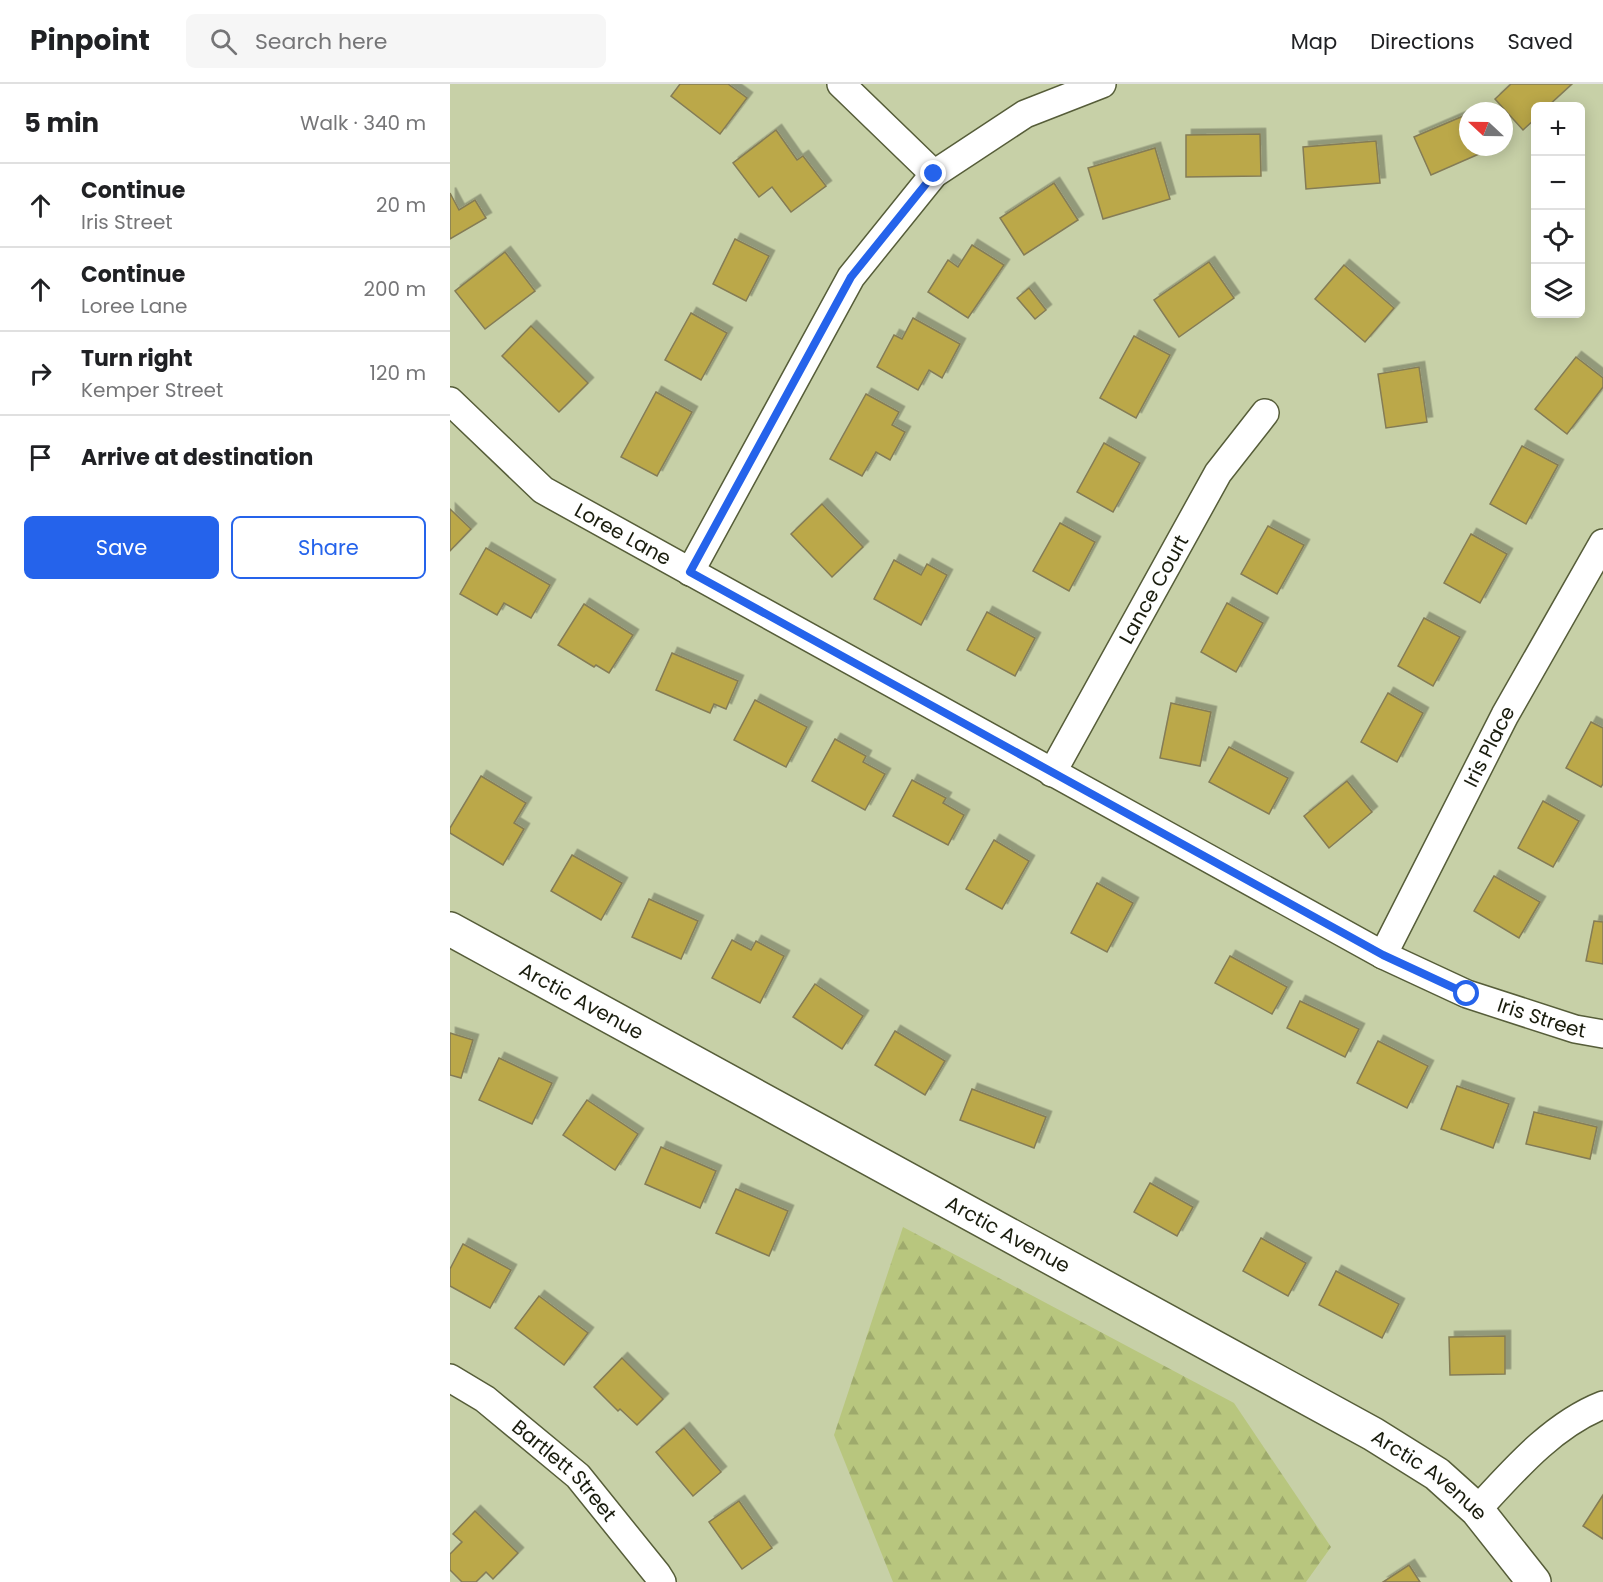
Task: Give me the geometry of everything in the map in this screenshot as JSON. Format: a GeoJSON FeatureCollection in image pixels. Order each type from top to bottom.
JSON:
{"type":"FeatureCollection","features":[{"type":"Feature","properties":{"kind":"street"},"geometry":{"type":"LineString","coordinates":[[841,84],[934,174]]}},
{"type":"Feature","properties":{"kind":"street"},"geometry":{"type":"LineString","coordinates":[[690,572],[851,277],[934,174],[1025,114],[1102,84]]}},
{"type":"Feature","properties":{"kind":"street","name":"Loree Lane"},"geometry":{"type":"LineString","coordinates":[[450,401],[543,490],[1383,955]]}},
{"type":"Feature","properties":{"kind":"street","name":"Lance Court"},"geometry":{"type":"LineString","coordinates":[[1052,773],[1218,473],[1265,412]]}},
{"type":"Feature","properties":{"kind":"street","name":"Iris Place"},"geometry":{"type":"LineString","coordinates":[[1383,955],[1505,715],[1603,543]]}},
{"type":"Feature","properties":{"kind":"street","name":"Arctic Avenue"},"geometry":{"type":"LineString","coordinates":[[450,929],[1373,1434],[1437,1474],[1477,1510],[1534,1582]]}},
{"type":"Feature","properties":{"kind":"street","name":"Iris Street"},"geometry":{"type":"LineString","coordinates":[[1383,955],[1467,994],[1575,1029],[1603,1034]]}},
{"type":"Feature","properties":{"kind":"street","name":"Bartlett Street"},"geometry":{"type":"LineString","coordinates":[[450,1378],[485,1399],[578,1476],[662,1582]]}},
{"type":"Feature","properties":{"kind":"street"},"geometry":{"type":"LineString","coordinates":[[1477,1510],[1529,1454],[1586,1412],[1603,1405]]}},
{"type":"Feature","properties":{"kind":"green space"},"geometry":{"type":"Polygon","coordinates":[[[903,1227],[1234,1403],[1331,1547],[1306,1582],[893,1582],[834,1435],[903,1227]]]}},
{"type":"Feature","properties":{"kind":"building"},"geometry":{"type":"Polygon","coordinates":[[[680,84],[728,84],[747,98],[720,134],[671,96],[680,84]]]}},
{"type":"Feature","properties":{"kind":"building"},"geometry":{"type":"Polygon","coordinates":[[[1511,84],[1572,84],[1552,102],[1531,102],[1531,123],[1523,130],[1513,119],[1513,102],[1498,102],[1495,99],[1511,84]]]}},
{"type":"Feature","properties":{"kind":"building"},"geometry":{"type":"Polygon","coordinates":[[[1459,118],[1459,156],[1474,156],[1431,175],[1414,137],[1459,118]]]}},
{"type":"Feature","properties":{"kind":"building"},"geometry":{"type":"Polygon","coordinates":[[[776,130],[797,160],[803,156],[826,186],[791,212],[772,187],[759,197],[733,163],[776,130]]]}},
{"type":"Feature","properties":{"kind":"building"},"geometry":{"type":"Polygon","coordinates":[[[1260,134],[1261,176],[1186,177],[1186,135],[1260,134]]]}},
{"type":"Feature","properties":{"kind":"building"},"geometry":{"type":"Polygon","coordinates":[[[1376,141],[1380,183],[1306,189],[1303,147],[1376,141]]]}},
{"type":"Feature","properties":{"kind":"building"},"geometry":{"type":"Polygon","coordinates":[[[1155,148],[1170,199],[1103,219],[1088,168],[1155,148]]]}},
{"type":"Feature","properties":{"kind":"building"},"geometry":{"type":"Polygon","coordinates":[[[1054,183],[1078,220],[1024,255],[1000,218],[1054,183]]]}},
{"type":"Feature","properties":{"kind":"building"},"geometry":{"type":"Polygon","coordinates":[[[450,193],[459,210],[475,200],[486,218],[450,239],[450,193]]]}},
{"type":"Feature","properties":{"kind":"building"},"geometry":{"type":"Polygon","coordinates":[[[735,239],[769,256],[746,301],[713,284],[735,239]]]}},
{"type":"Feature","properties":{"kind":"building"},"geometry":{"type":"Polygon","coordinates":[[[972,245],[1004,265],[968,318],[928,292],[948,260],[958,267],[972,245]]]}},
{"type":"Feature","properties":{"kind":"building"},"geometry":{"type":"Polygon","coordinates":[[[505,252],[535,291],[485,329],[455,291],[505,252]]]}},
{"type":"Feature","properties":{"kind":"building"},"geometry":{"type":"Polygon","coordinates":[[[1209,262],[1234,298],[1179,337],[1154,300],[1209,262]]]}},
{"type":"Feature","properties":{"kind":"building"},"geometry":{"type":"Polygon","coordinates":[[[1344,265],[1394,308],[1365,342],[1315,299],[1344,265]]]}},
{"type":"Feature","properties":{"kind":"building"},"geometry":{"type":"Polygon","coordinates":[[[1029,288],[1046,310],[1035,319],[1017,298],[1029,288]]]}},
{"type":"Feature","properties":{"kind":"building"},"geometry":{"type":"Polygon","coordinates":[[[691,313],[727,333],[701,380],[665,360],[691,313]]]}},
{"type":"Feature","properties":{"kind":"building"},"geometry":{"type":"Polygon","coordinates":[[[913,318],[960,344],[942,378],[929,370],[918,390],[877,367],[894,335],[902,339],[913,318]]]}},
{"type":"Feature","properties":{"kind":"building"},"geometry":{"type":"Polygon","coordinates":[[[531,326],[588,383],[559,412],[502,356],[531,326]]]}},
{"type":"Feature","properties":{"kind":"building"},"geometry":{"type":"Polygon","coordinates":[[[1134,336],[1170,355],[1136,418],[1100,398],[1134,336]]]}},
{"type":"Feature","properties":{"kind":"building"},"geometry":{"type":"Polygon","coordinates":[[[1576,357],[1603,378],[1603,387],[1567,434],[1535,409],[1576,357]]]}},
{"type":"Feature","properties":{"kind":"building"},"geometry":{"type":"Polygon","coordinates":[[[1419,367],[1427,422],[1386,428],[1378,374],[1419,367]]]}},
{"type":"Feature","properties":{"kind":"building"},"geometry":{"type":"Polygon","coordinates":[[[656,392],[692,412],[657,476],[621,457],[656,392]]]}},
{"type":"Feature","properties":{"kind":"building"},"geometry":{"type":"Polygon","coordinates":[[[866,394],[899,412],[892,425],[905,432],[890,460],[876,452],[862,476],[830,459],[866,394]]]}},
{"type":"Feature","properties":{"kind":"building"},"geometry":{"type":"Polygon","coordinates":[[[1104,443],[1140,463],[1113,512],[1077,492],[1104,443]]]}},
{"type":"Feature","properties":{"kind":"building"},"geometry":{"type":"Polygon","coordinates":[[[1522,446],[1558,465],[1526,524],[1490,504],[1522,446]]]}},
{"type":"Feature","properties":{"kind":"building"},"geometry":{"type":"Polygon","coordinates":[[[822,504],[863,547],[832,577],[791,534],[822,504]]]}},
{"type":"Feature","properties":{"kind":"building"},"geometry":{"type":"Polygon","coordinates":[[[450,509],[471,529],[450,551],[450,509]]]}},
{"type":"Feature","properties":{"kind":"building"},"geometry":{"type":"Polygon","coordinates":[[[1060,523],[1095,542],[1069,591],[1033,571],[1060,523]]]}},
{"type":"Feature","properties":{"kind":"building"},"geometry":{"type":"Polygon","coordinates":[[[1268,526],[1304,545],[1277,594],[1241,574],[1268,526]]]}},
{"type":"Feature","properties":{"kind":"building"},"geometry":{"type":"Polygon","coordinates":[[[1471,534],[1507,554],[1480,603],[1444,583],[1471,534]]]}},
{"type":"Feature","properties":{"kind":"building"},"geometry":{"type":"Polygon","coordinates":[[[486,548],[550,585],[531,618],[504,603],[497,615],[460,594],[486,548]]]}},
{"type":"Feature","properties":{"kind":"building"},"geometry":{"type":"Polygon","coordinates":[[[894,560],[921,575],[927,564],[947,575],[921,625],[874,599],[894,560]]]}},
{"type":"Feature","properties":{"kind":"building"},"geometry":{"type":"Polygon","coordinates":[[[1227,603],[1263,623],[1236,672],[1201,652],[1227,603]]]}},
{"type":"Feature","properties":{"kind":"building"},"geometry":{"type":"Polygon","coordinates":[[[584,604],[633,635],[609,673],[596,665],[594,667],[558,645],[584,604]]]}},
{"type":"Feature","properties":{"kind":"building"},"geometry":{"type":"Polygon","coordinates":[[[987,612],[1035,638],[1015,676],[967,650],[987,612]]]}},
{"type":"Feature","properties":{"kind":"building"},"geometry":{"type":"Polygon","coordinates":[[[1424,618],[1460,637],[1433,686],[1398,666],[1424,618]]]}},
{"type":"Feature","properties":{"kind":"building"},"geometry":{"type":"Polygon","coordinates":[[[672,653],[738,681],[726,709],[714,704],[710,713],[656,690],[672,653]]]}},
{"type":"Feature","properties":{"kind":"building"},"geometry":{"type":"Polygon","coordinates":[[[1388,693],[1423,713],[1397,762],[1361,742],[1388,693]]]}},
{"type":"Feature","properties":{"kind":"building"},"geometry":{"type":"Polygon","coordinates":[[[755,700],[807,727],[786,767],[734,740],[755,700]]]}},
{"type":"Feature","properties":{"kind":"building"},"geometry":{"type":"Polygon","coordinates":[[[1171,703],[1211,712],[1200,766],[1160,758],[1171,703]]]}},
{"type":"Feature","properties":{"kind":"building"},"geometry":{"type":"Polygon","coordinates":[[[1591,722],[1603,728],[1603,784],[1601,787],[1566,768],[1591,722]]]}},
{"type":"Feature","properties":{"kind":"building"},"geometry":{"type":"Polygon","coordinates":[[[835,739],[866,756],[863,762],[885,774],[865,810],[812,781],[835,739]]]}},
{"type":"Feature","properties":{"kind":"building"},"geometry":{"type":"Polygon","coordinates":[[[1229,747],[1288,778],[1269,814],[1209,782],[1229,747]]]}},
{"type":"Feature","properties":{"kind":"building"},"geometry":{"type":"Polygon","coordinates":[[[481,776],[526,803],[514,823],[524,829],[503,865],[450,833],[450,828],[481,776]]]}},
{"type":"Feature","properties":{"kind":"building"},"geometry":{"type":"Polygon","coordinates":[[[912,780],[946,798],[943,803],[964,815],[948,845],[893,816],[912,780]]]}},
{"type":"Feature","properties":{"kind":"building"},"geometry":{"type":"Polygon","coordinates":[[[1347,781],[1372,812],[1329,848],[1304,816],[1347,781]]]}},
{"type":"Feature","properties":{"kind":"building"},"geometry":{"type":"Polygon","coordinates":[[[1543,801],[1579,821],[1553,867],[1518,848],[1543,801]]]}},
{"type":"Feature","properties":{"kind":"building"},"geometry":{"type":"Polygon","coordinates":[[[994,840],[1029,861],[1002,909],[966,889],[994,840]]]}},
{"type":"Feature","properties":{"kind":"building"},"geometry":{"type":"Polygon","coordinates":[[[572,855],[622,883],[601,920],[551,891],[572,855]]]}},
{"type":"Feature","properties":{"kind":"building"},"geometry":{"type":"Polygon","coordinates":[[[1494,876],[1540,902],[1519,938],[1474,911],[1494,876]]]}},
{"type":"Feature","properties":{"kind":"building"},"geometry":{"type":"Polygon","coordinates":[[[1097,883],[1133,903],[1107,952],[1071,933],[1097,883]]]}},
{"type":"Feature","properties":{"kind":"building"},"geometry":{"type":"Polygon","coordinates":[[[649,899],[698,921],[681,959],[632,937],[649,899]]]}},
{"type":"Feature","properties":{"kind":"building"},"geometry":{"type":"Polygon","coordinates":[[[1594,921],[1603,922],[1603,964],[1586,961],[1594,921]]]}},
{"type":"Feature","properties":{"kind":"building"},"geometry":{"type":"Polygon","coordinates":[[[732,940],[751,950],[756,941],[784,956],[760,1003],[712,978],[732,940]]]}},
{"type":"Feature","properties":{"kind":"building"},"geometry":{"type":"Polygon","coordinates":[[[1230,956],[1287,987],[1272,1014],[1215,983],[1230,956]]]}},
{"type":"Feature","properties":{"kind":"building"},"geometry":{"type":"Polygon","coordinates":[[[815,984],[863,1016],[842,1049],[793,1017],[815,984]]]}},
{"type":"Feature","properties":{"kind":"building"},"geometry":{"type":"Polygon","coordinates":[[[1300,1001],[1359,1029],[1345,1057],[1287,1028],[1300,1001]]]}},
{"type":"Feature","properties":{"kind":"building"},"geometry":{"type":"Polygon","coordinates":[[[895,1031],[945,1061],[925,1095],[875,1065],[895,1031]]]}},
{"type":"Feature","properties":{"kind":"building"},"geometry":{"type":"Polygon","coordinates":[[[450,1033],[473,1040],[461,1078],[450,1075],[450,1033]]]}},
{"type":"Feature","properties":{"kind":"building"},"geometry":{"type":"Polygon","coordinates":[[[1378,1041],[1428,1066],[1407,1108],[1357,1083],[1378,1041]]]}},
{"type":"Feature","properties":{"kind":"building"},"geometry":{"type":"Polygon","coordinates":[[[499,1058],[552,1083],[532,1124],[479,1100],[499,1058]]]}},
{"type":"Feature","properties":{"kind":"building"},"geometry":{"type":"Polygon","coordinates":[[[1457,1086],[1509,1104],[1493,1148],[1441,1129],[1457,1086]]]}},
{"type":"Feature","properties":{"kind":"building"},"geometry":{"type":"Polygon","coordinates":[[[972,1089],[1046,1117],[1034,1148],[960,1120],[972,1089]]]}},
{"type":"Feature","properties":{"kind":"building"},"geometry":{"type":"Polygon","coordinates":[[[587,1100],[638,1134],[615,1170],[563,1135],[587,1100]]]}},
{"type":"Feature","properties":{"kind":"building"},"geometry":{"type":"Polygon","coordinates":[[[1534,1112],[1597,1127],[1590,1159],[1526,1144],[1534,1112]]]}},
{"type":"Feature","properties":{"kind":"building"},"geometry":{"type":"Polygon","coordinates":[[[661,1147],[716,1171],[700,1208],[645,1184],[661,1147]]]}},
{"type":"Feature","properties":{"kind":"building"},"geometry":{"type":"Polygon","coordinates":[[[1150,1183],[1193,1207],[1177,1236],[1134,1212],[1150,1183]]]}},
{"type":"Feature","properties":{"kind":"building"},"geometry":{"type":"Polygon","coordinates":[[[736,1189],[788,1211],[769,1256],[716,1233],[736,1189]]]}},
{"type":"Feature","properties":{"kind":"building"},"geometry":{"type":"Polygon","coordinates":[[[1261,1238],[1306,1263],[1288,1296],[1243,1271],[1261,1238]]]}},
{"type":"Feature","properties":{"kind":"building"},"geometry":{"type":"Polygon","coordinates":[[[463,1244],[511,1270],[490,1308],[450,1286],[450,1269],[463,1244]]]}},
{"type":"Feature","properties":{"kind":"building"},"geometry":{"type":"Polygon","coordinates":[[[1336,1271],[1399,1304],[1382,1338],[1319,1305],[1336,1271]]]}},
{"type":"Feature","properties":{"kind":"building"},"geometry":{"type":"Polygon","coordinates":[[[539,1296],[588,1333],[564,1365],[515,1328],[539,1296]]]}},
{"type":"Feature","properties":{"kind":"building"},"geometry":{"type":"Polygon","coordinates":[[[1505,1336],[1505,1374],[1450,1375],[1449,1337],[1505,1336]]]}},
{"type":"Feature","properties":{"kind":"building"},"geometry":{"type":"Polygon","coordinates":[[[622,1358],[663,1399],[637,1425],[620,1409],[618,1411],[594,1387],[622,1358]]]}},
{"type":"Feature","properties":{"kind":"building"},"geometry":{"type":"Polygon","coordinates":[[[684,1428],[721,1472],[693,1496],[656,1452],[684,1428]]]}},
{"type":"Feature","properties":{"kind":"building"},"geometry":{"type":"Polygon","coordinates":[[[1603,1495],[1603,1539],[1583,1526],[1603,1495]]]}},
{"type":"Feature","properties":{"kind":"building"},"geometry":{"type":"Polygon","coordinates":[[[739,1501],[772,1548],[742,1569],[709,1522],[739,1501]]]}},
{"type":"Feature","properties":{"kind":"building"},"geometry":{"type":"Polygon","coordinates":[[[475,1511],[518,1553],[493,1579],[486,1572],[476,1582],[462,1582],[450,1570],[450,1554],[462,1542],[453,1534],[475,1511]]]}},
{"type":"Feature","properties":{"kind":"building"},"geometry":{"type":"Polygon","coordinates":[[[1409,1565],[1420,1582],[1383,1582],[1409,1565]]]}},
{"type":"Feature","properties":{"kind":"route"},"geometry":{"type":"LineString","coordinates":[[934,174],[851,277],[690,572],[1383,955],[1467,994]]}}]}
